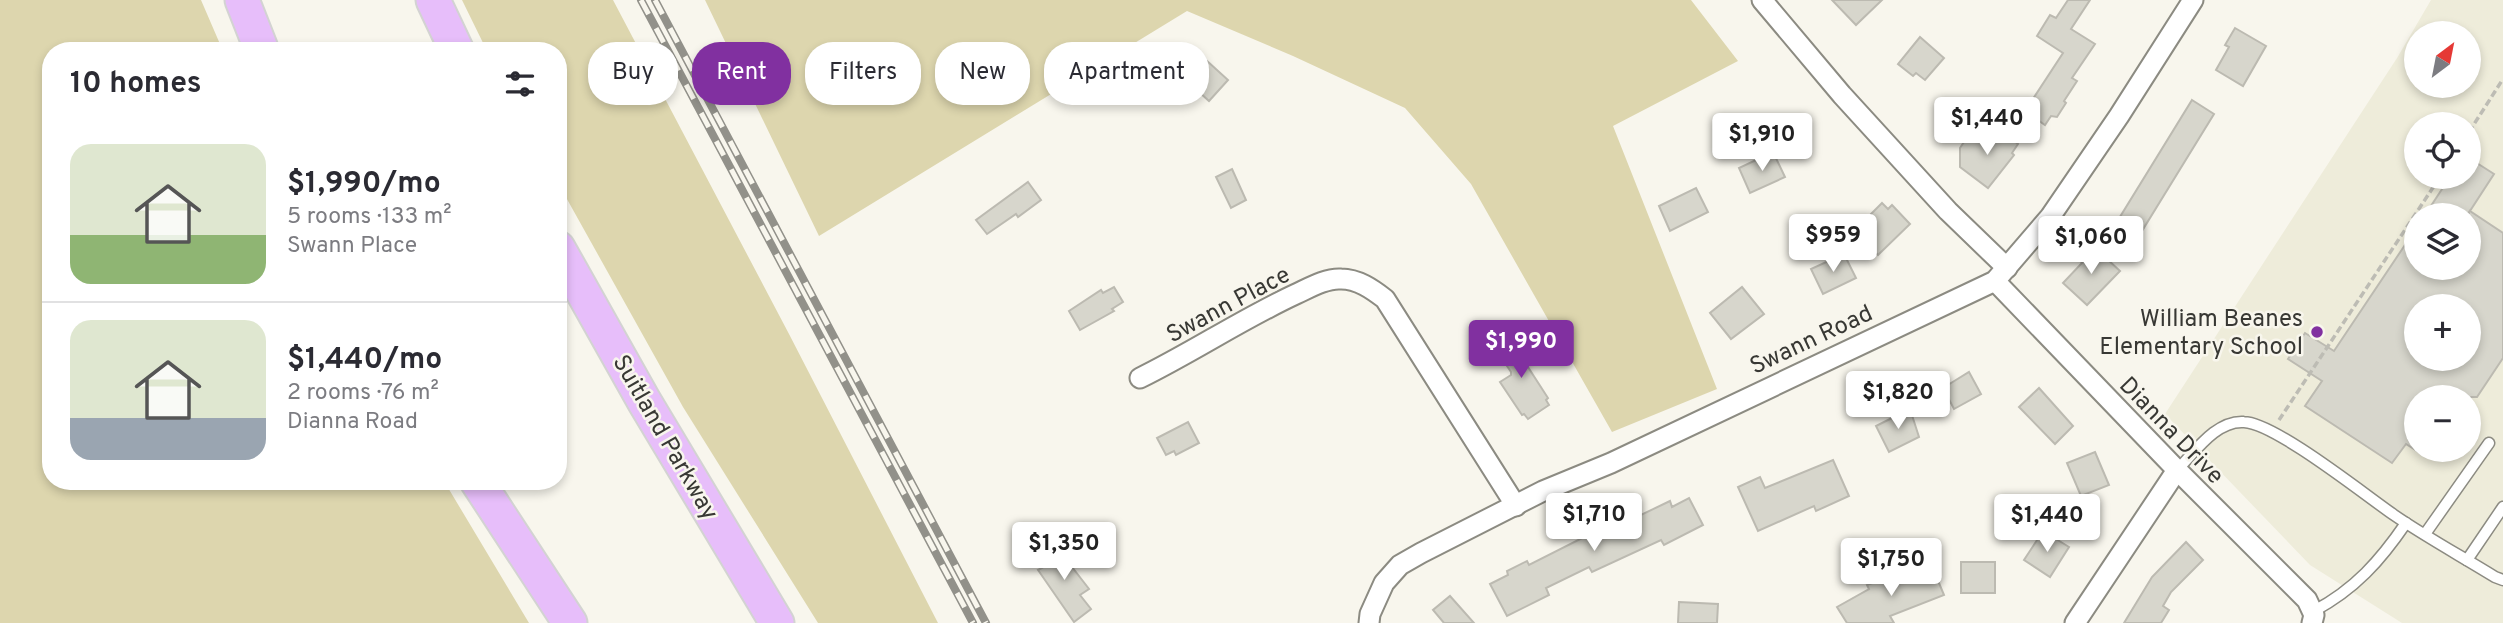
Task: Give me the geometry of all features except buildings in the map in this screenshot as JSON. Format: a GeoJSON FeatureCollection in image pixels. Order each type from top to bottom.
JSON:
{"type":"FeatureCollection","features":[{"type":"Feature","properties":{"kind":"highway"},"geometry":{"type":"LineString","coordinates":[[242,0],[258,42]]}},
{"type":"Feature","properties":{"kind":"highway"},"geometry":{"type":"LineString","coordinates":[[433,0],[453,42]]}},
{"type":"Feature","properties":{"kind":"highway","name":"Suitland Parkway"},"geometry":{"type":"LineString","coordinates":[[567,264],[644,401],[778,623]]}},
{"type":"Feature","properties":{"kind":"highway"},"geometry":{"type":"LineString","coordinates":[[483,490],[570,623]]}},
{"type":"Feature","properties":{"kind":"street","name":"Dianna Drive"},"geometry":{"type":"LineString","coordinates":[[1762,0],[1859,115],[1948,211],[2177,470],[2307,600],[2313,617]]}},
{"type":"Feature","properties":{"kind":"street","name":"Swann Road"},"geometry":{"type":"LineString","coordinates":[[1369,623],[1384,583],[1400,565],[1543,491],[1611,463],[2001,274],[2050,217],[2119,116],[2189,1]]}},
{"type":"Feature","properties":{"kind":"street","name":"Swann Place"},"geometry":{"type":"LineString","coordinates":[[1140,379],[1182,358],[1259,311],[1318,284],[1340,278],[1359,282],[1385,299],[1516,506]]}},
{"type":"Feature","properties":{"kind":"street"},"geometry":{"type":"LineString","coordinates":[[2075,623],[2177,470]]}},
{"type":"Feature","properties":{"kind":"lane"},"geometry":{"type":"LineString","coordinates":[[2177,470],[2217,430],[2246,421],[2271,432],[2343,478],[2406,523],[2503,580]]}},
{"type":"Feature","properties":{"kind":"lane"},"geometry":{"type":"LineString","coordinates":[[2425,534],[2489,443]]}},
{"type":"Feature","properties":{"kind":"lane"},"geometry":{"type":"LineString","coordinates":[[2467,560],[2503,507]]}},
{"type":"Feature","properties":{"kind":"lane"},"geometry":{"type":"LineString","coordinates":[[2313,617],[2365,575],[2406,523]]}},
{"type":"Feature","properties":{"kind":"path"},"geometry":{"type":"LineString","coordinates":[[2481,113],[2503,79]]}},
{"type":"Feature","properties":{"kind":"path"},"geometry":{"type":"LineString","coordinates":[[2271,432],[2432,189]]}},
{"type":"Feature","properties":{"kind":"shaded area"},"geometry":{"type":"Polygon","coordinates":[[[0,0],[201,0],[219,42],[42,42],[42,490],[449,490],[529,623],[0,623],[0,0]]]}},
{"type":"Feature","properties":{"kind":"shaded area"},"geometry":{"type":"Polygon","coordinates":[[[462,0],[613,0],[635,42],[588,42],[588,105],[668,105],[938,623],[818,623],[683,407],[567,199],[567,42],[483,42],[462,0]]]}},
{"type":"Feature","properties":{"kind":"shaded area"},"geometry":{"type":"Polygon","coordinates":[[[705,0],[1691,0],[1738,61],[1613,126],[1717,389],[1612,432],[1471,184],[1405,108],[1187,11],[1136,42],[1044,42],[1044,98],[819,236],[756,105],[791,105],[791,42],[725,42],[705,0]]]}},
{"type":"Feature","properties":{"kind":"shaded area","name":"William Beanes Elementary School"},"geometry":{"type":"Polygon","coordinates":[[[2431,0],[2503,0],[2503,623],[2402,623],[2310,565],[2165,414],[2404,46],[2404,98],[2482,98],[2482,21],[2419,21],[2431,0]]]}},
{"type":"Feature","properties":{"kind":"railway"},"geometry":{"type":"LineString","coordinates":[[641,0],[973,623]]}},
{"type":"Feature","properties":{"kind":"railway"},"geometry":{"type":"LineString","coordinates":[[655,0],[986,623]]}},
{"type":"Feature","properties":{"kind":"place","name":"William Beanes Elementary School"},"geometry":{"type":"Point","coordinates":[2317,332]}}]}
